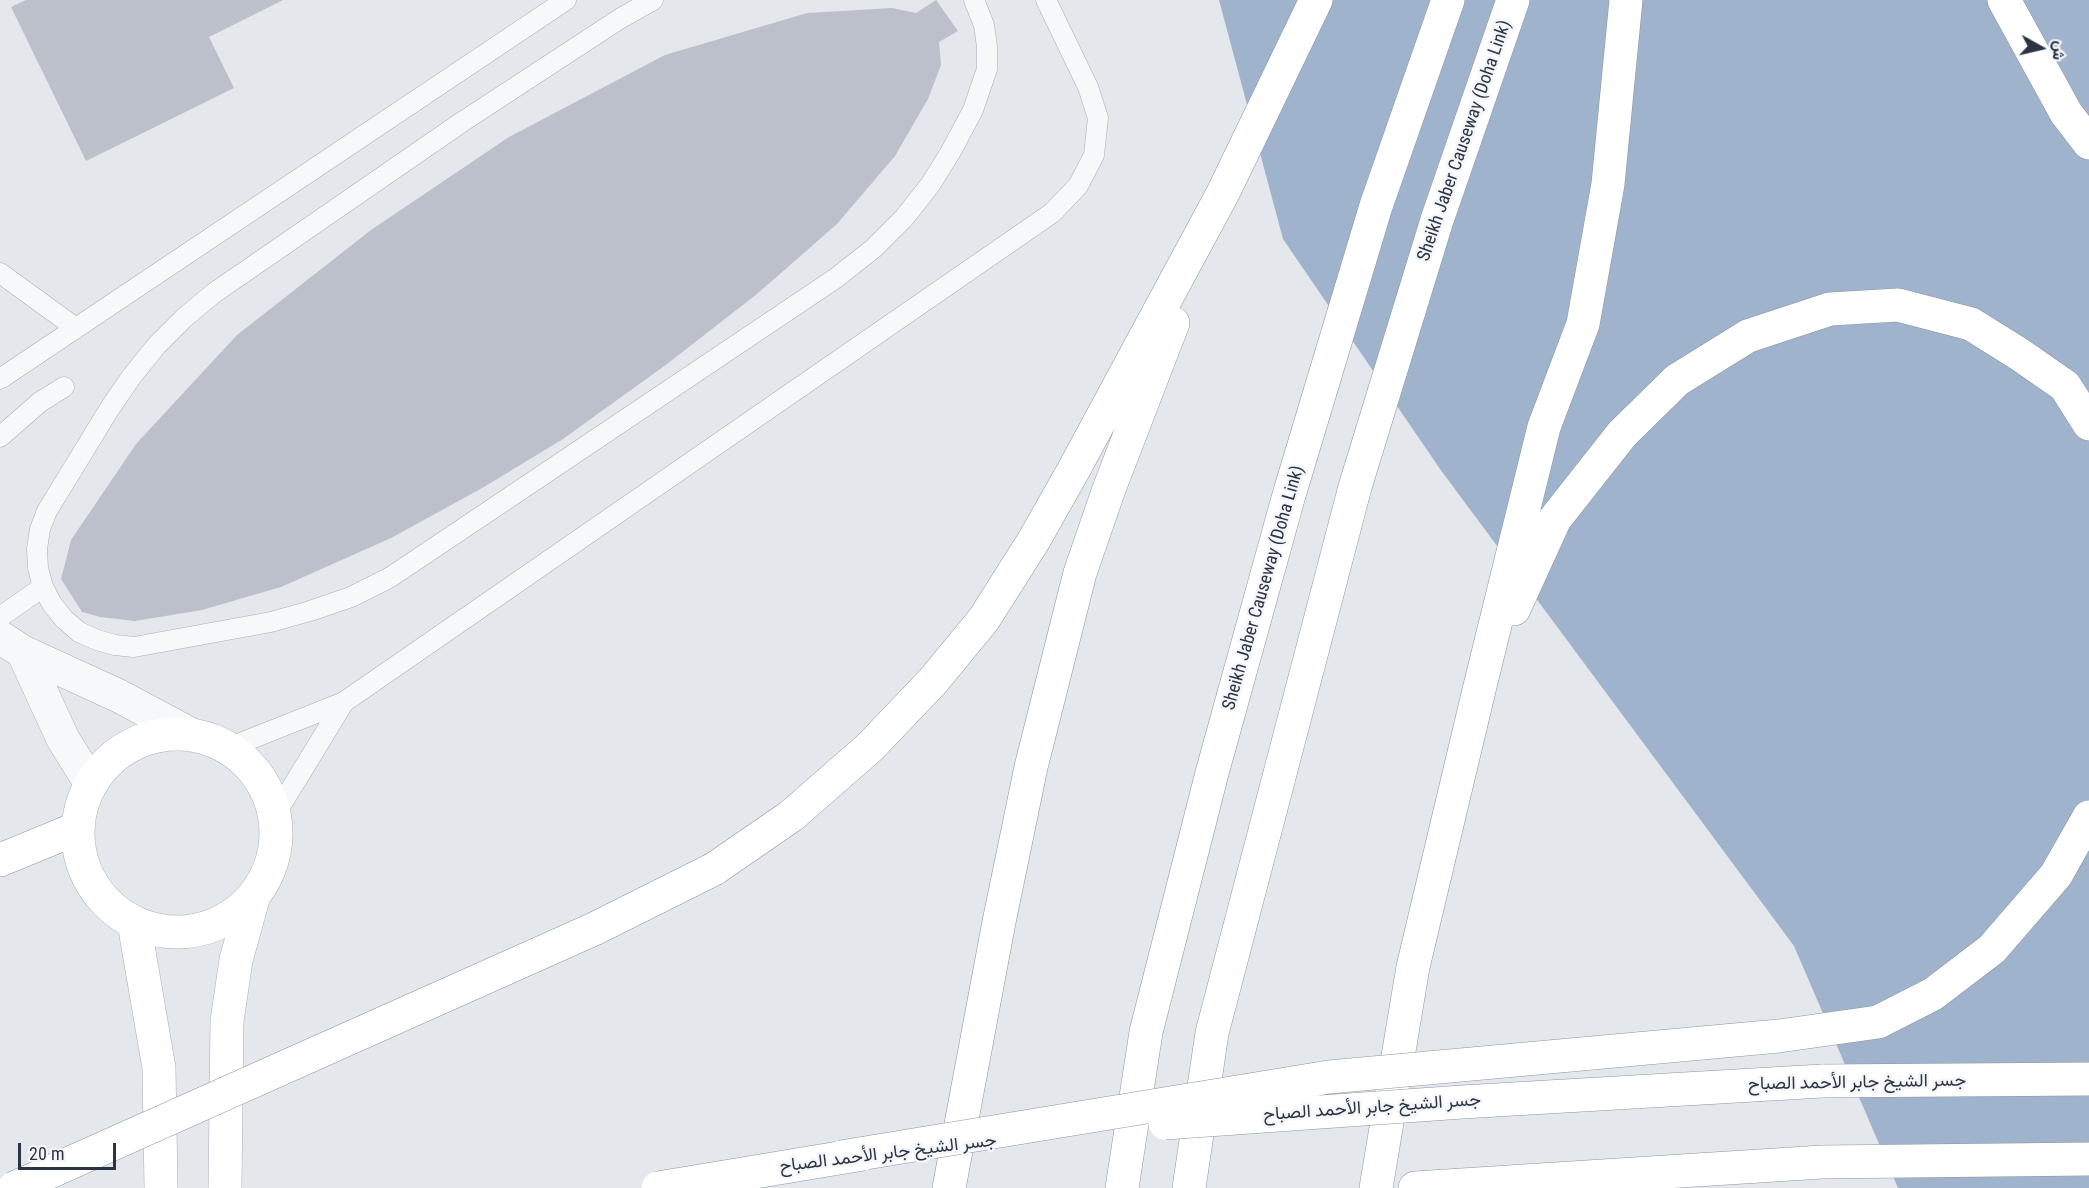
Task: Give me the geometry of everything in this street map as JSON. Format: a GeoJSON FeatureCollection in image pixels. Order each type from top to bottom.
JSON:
{"type":"FeatureCollection","features":[{"type":"Feature","properties":{"kind":"main road"},"geometry":{"type":"LineString","coordinates":[[14,1188],[594,928],[714,869],[791,816],[870,747],[933,681],[984,619],[1034,540],[1223,193],[1317,0]]}},
{"type":"Feature","properties":{"kind":"main road","name":"Sheikh Jaber Causeway (Doha Link)"},"geometry":{"type":"LineString","coordinates":[[1122,1188],[1146,1032],[1212,773],[1290,495],[1376,206],[1448,0]]}},
{"type":"Feature","properties":{"kind":"main road","name":"Sheikh Jaber Causeway (Doha Link)"},"geometry":{"type":"LineString","coordinates":[[1189,1188],[1212,1033],[1355,487],[1437,220],[1513,0]]}},
{"type":"Feature","properties":{"kind":"main road"},"geometry":{"type":"LineString","coordinates":[[1376,1188],[1413,967],[1479,686],[1513,589],[1544,427],[1583,324],[1608,184],[1626,0]]}},
{"type":"Feature","properties":{"kind":"main road"},"geometry":{"type":"LineString","coordinates":[[2004,0],[2066,112],[2089,143]]}},
{"type":"Feature","properties":{"kind":"main road"},"geometry":{"type":"LineString","coordinates":[[949,1188],[1031,767],[1080,573],[1109,489],[1223,193]]}},
{"type":"Feature","properties":{"kind":"main road"},"geometry":{"type":"LineString","coordinates":[[1513,589],[1555,519],[1622,434],[1677,380],[1748,336],[1830,309],[1898,305],[1971,324],[2065,386],[2089,424]]}},
{"type":"Feature","properties":{"kind":"main road"},"geometry":{"type":"LineString","coordinates":[[166,734],[190,734],[210,739],[228,748],[244,760],[258,776],[269,795],[274,815],[276,836],[274,857],[255,895],[242,909],[226,920],[208,928],[189,932],[171,933],[152,929],[134,923],[114,911],[98,894],[86,874],[80,851],[78,828],[82,805],[91,784],[105,765],[123,750],[144,739],[166,734]]}},
{"type":"Feature","properties":{"kind":"main road"},"geometry":{"type":"LineString","coordinates":[[841,1157],[1329,1077],[1779,1036],[1878,1022],[1933,994],[1992,949],[2056,875],[2089,817]]}},
{"type":"Feature","properties":{"kind":"main road"},"geometry":{"type":"LineString","coordinates":[[0,860],[78,828]]}},
{"type":"Feature","properties":{"kind":"main road"},"geometry":{"type":"LineString","coordinates":[[225,1188],[227,1021],[236,960],[255,895]]}},
{"type":"Feature","properties":{"kind":"main road"},"geometry":{"type":"LineString","coordinates":[[134,923],[159,1068],[161,1188]]}},
{"type":"Feature","properties":{"kind":"main road","name":"جسر الشيخ جابر الأحمد الصباح"},"geometry":{"type":"LineString","coordinates":[[658,1188],[841,1157],[1147,1124],[1462,1102],[1822,1081],[2089,1079]]}},
{"type":"Feature","properties":{"kind":"main road"},"geometry":{"type":"LineString","coordinates":[[1415,1188],[1822,1162],[2089,1159]]}},
{"type":"Feature","properties":{"kind":"street"},"geometry":{"type":"LineString","coordinates":[[12,644],[119,696],[190,734]]}},
{"type":"Feature","properties":{"kind":"street"},"geometry":{"type":"LineString","coordinates":[[12,644],[63,740],[91,784]]}},
{"type":"Feature","properties":{"kind":"lane"},"geometry":{"type":"LineString","coordinates":[[0,379],[566,0]]}},
{"type":"Feature","properties":{"kind":"lane"},"geometry":{"type":"LineString","coordinates":[[653,0],[621,18],[453,129],[214,293],[157,345],[110,408],[47,511],[40,530],[37,549],[38,568],[43,587],[58,612],[79,632],[115,645],[134,646],[271,622],[351,597],[389,578],[836,278],[882,241],[904,218],[930,185],[969,119],[987,69],[984,26],[974,0]]}},
{"type":"Feature","properties":{"kind":"lane"},"geometry":{"type":"LineString","coordinates":[[228,748],[344,702],[1052,213],[1078,186],[1094,155],[1098,118],[1088,87],[1046,0]]}},
{"type":"Feature","properties":{"kind":"lane"},"geometry":{"type":"LineString","coordinates":[[0,273],[76,328]]}},
{"type":"Feature","properties":{"kind":"lane"},"geometry":{"type":"LineString","coordinates":[[0,437],[40,402],[64,387]]}},
{"type":"Feature","properties":{"kind":"lane"},"geometry":{"type":"LineString","coordinates":[[0,617],[43,587]]}},
{"type":"Feature","properties":{"kind":"lane"},"geometry":{"type":"LineString","coordinates":[[274,815],[344,702]]}},
{"type":"Feature","properties":{"kind":"water"},"geometry":{"type":"Polygon","coordinates":[[[1219,0],[2089,0],[2089,1188],[1898,1188],[1794,946],[1440,469],[1283,239],[1219,0]]]}},
{"type":"Feature","properties":{"kind":"building"},"geometry":{"type":"Polygon","coordinates":[[[26,0],[283,0],[209,37],[234,88],[86,161],[11,7],[26,0]]]}},
{"type":"Feature","properties":{"kind":"building"},"geometry":{"type":"Polygon","coordinates":[[[936,0],[958,31],[939,42],[941,65],[928,99],[895,156],[837,224],[757,294],[667,364],[563,439],[484,487],[391,538],[281,587],[202,610],[135,621],[100,617],[82,612],[61,579],[71,540],[136,444],[237,335],[371,230],[509,137],[665,55],[807,13],[892,8],[916,13],[936,0]]]}}]}
